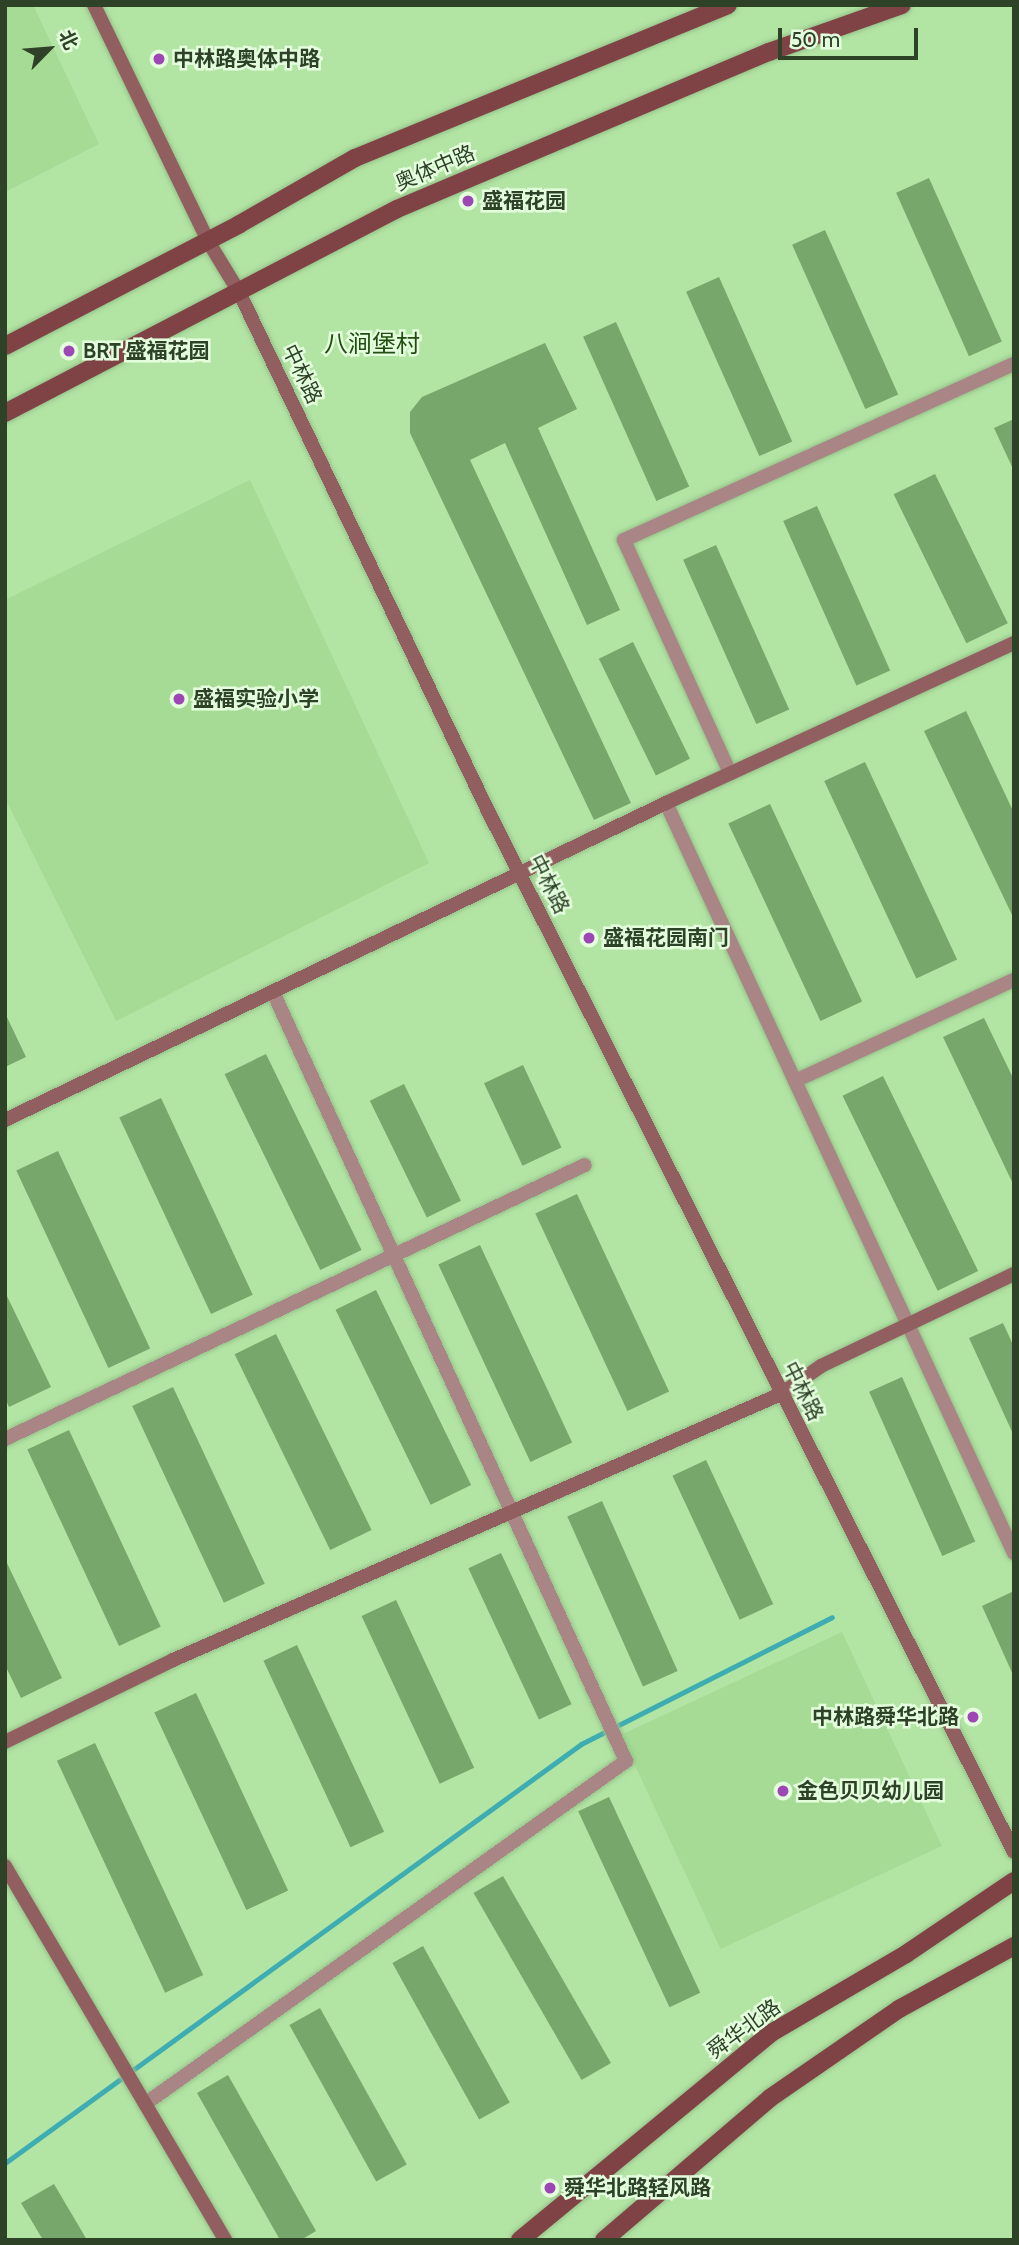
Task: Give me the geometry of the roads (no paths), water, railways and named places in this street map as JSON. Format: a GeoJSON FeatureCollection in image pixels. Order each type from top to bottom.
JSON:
{"type":"FeatureCollection","features":[{"type":"Feature","properties":{"kind":"main road","name":"奥体中路"},"geometry":{"type":"LineString","coordinates":[[5,346],[208,241],[355,158],[729,5]]}},
{"type":"Feature","properties":{"kind":"main road","name":"奥体中路"},"geometry":{"type":"LineString","coordinates":[[5,413],[397,209],[769,52],[902,5]]}},
{"type":"Feature","properties":{"kind":"main road","name":"舜华北路"},"geometry":{"type":"LineString","coordinates":[[520,2240],[771,2033],[906,1955],[1014,1881]]}},
{"type":"Feature","properties":{"kind":"main road"},"geometry":{"type":"LineString","coordinates":[[604,2240],[770,2098],[899,2009],[1014,1946]]}},
{"type":"Feature","properties":{"kind":"street","name":"中林路"},"geometry":{"type":"LineString","coordinates":[[94,5],[208,241],[239,292],[521,874],[1014,1852]]}},
{"type":"Feature","properties":{"kind":"street"},"geometry":{"type":"LineString","coordinates":[[730,773],[624,540],[1014,365]]}},
{"type":"Feature","properties":{"kind":"street"},"geometry":{"type":"LineString","coordinates":[[5,1120],[666,803],[1014,643]]}},
{"type":"Feature","properties":{"kind":"street"},"geometry":{"type":"LineString","coordinates":[[666,803],[1014,1553]]}},
{"type":"Feature","properties":{"kind":"street"},"geometry":{"type":"LineString","coordinates":[[794,1081],[1014,980]]}},
{"type":"Feature","properties":{"kind":"street"},"geometry":{"type":"LineString","coordinates":[[145,2104],[626,1761],[610,1719],[273,992]]}},
{"type":"Feature","properties":{"kind":"street"},"geometry":{"type":"LineString","coordinates":[[5,1439],[585,1165]]}},
{"type":"Feature","properties":{"kind":"street"},"geometry":{"type":"LineString","coordinates":[[5,1742],[173,1660],[781,1394],[821,1366],[1014,1274]]}},
{"type":"Feature","properties":{"kind":"street"},"geometry":{"type":"LineString","coordinates":[[5,1866],[225,2240]]}},
{"type":"Feature","properties":{"kind":"waterway"},"geometry":{"type":"LineString","coordinates":[[5,2163],[581,1744],[832,1617]]}},
{"type":"Feature","properties":{"kind":"place","name":"中林路奥体中路"},"geometry":{"type":"Point","coordinates":[159,59]}},
{"type":"Feature","properties":{"kind":"place","name":"盛福花园"},"geometry":{"type":"Point","coordinates":[468,201]}},
{"type":"Feature","properties":{"kind":"place","name":"BRT 盛福花园"},"geometry":{"type":"Point","coordinates":[69,351]}},
{"type":"Feature","properties":{"kind":"place","name":"盛福实验小学"},"geometry":{"type":"Point","coordinates":[179,699]}},
{"type":"Feature","properties":{"kind":"place","name":"盛福花园南门"},"geometry":{"type":"Point","coordinates":[589,938]}},
{"type":"Feature","properties":{"kind":"place","name":"中林路舜华北路"},"geometry":{"type":"Point","coordinates":[973,1717]}},
{"type":"Feature","properties":{"kind":"place","name":"金色贝贝幼儿园"},"geometry":{"type":"Point","coordinates":[783,1791]}},
{"type":"Feature","properties":{"kind":"place","name":"舜华北路轻风路"},"geometry":{"type":"Point","coordinates":[550,2188]}},
{"type":"Feature","properties":{"kind":"district","name":"八涧堡村"},"geometry":{"type":"Point","coordinates":[372,344]}}]}
